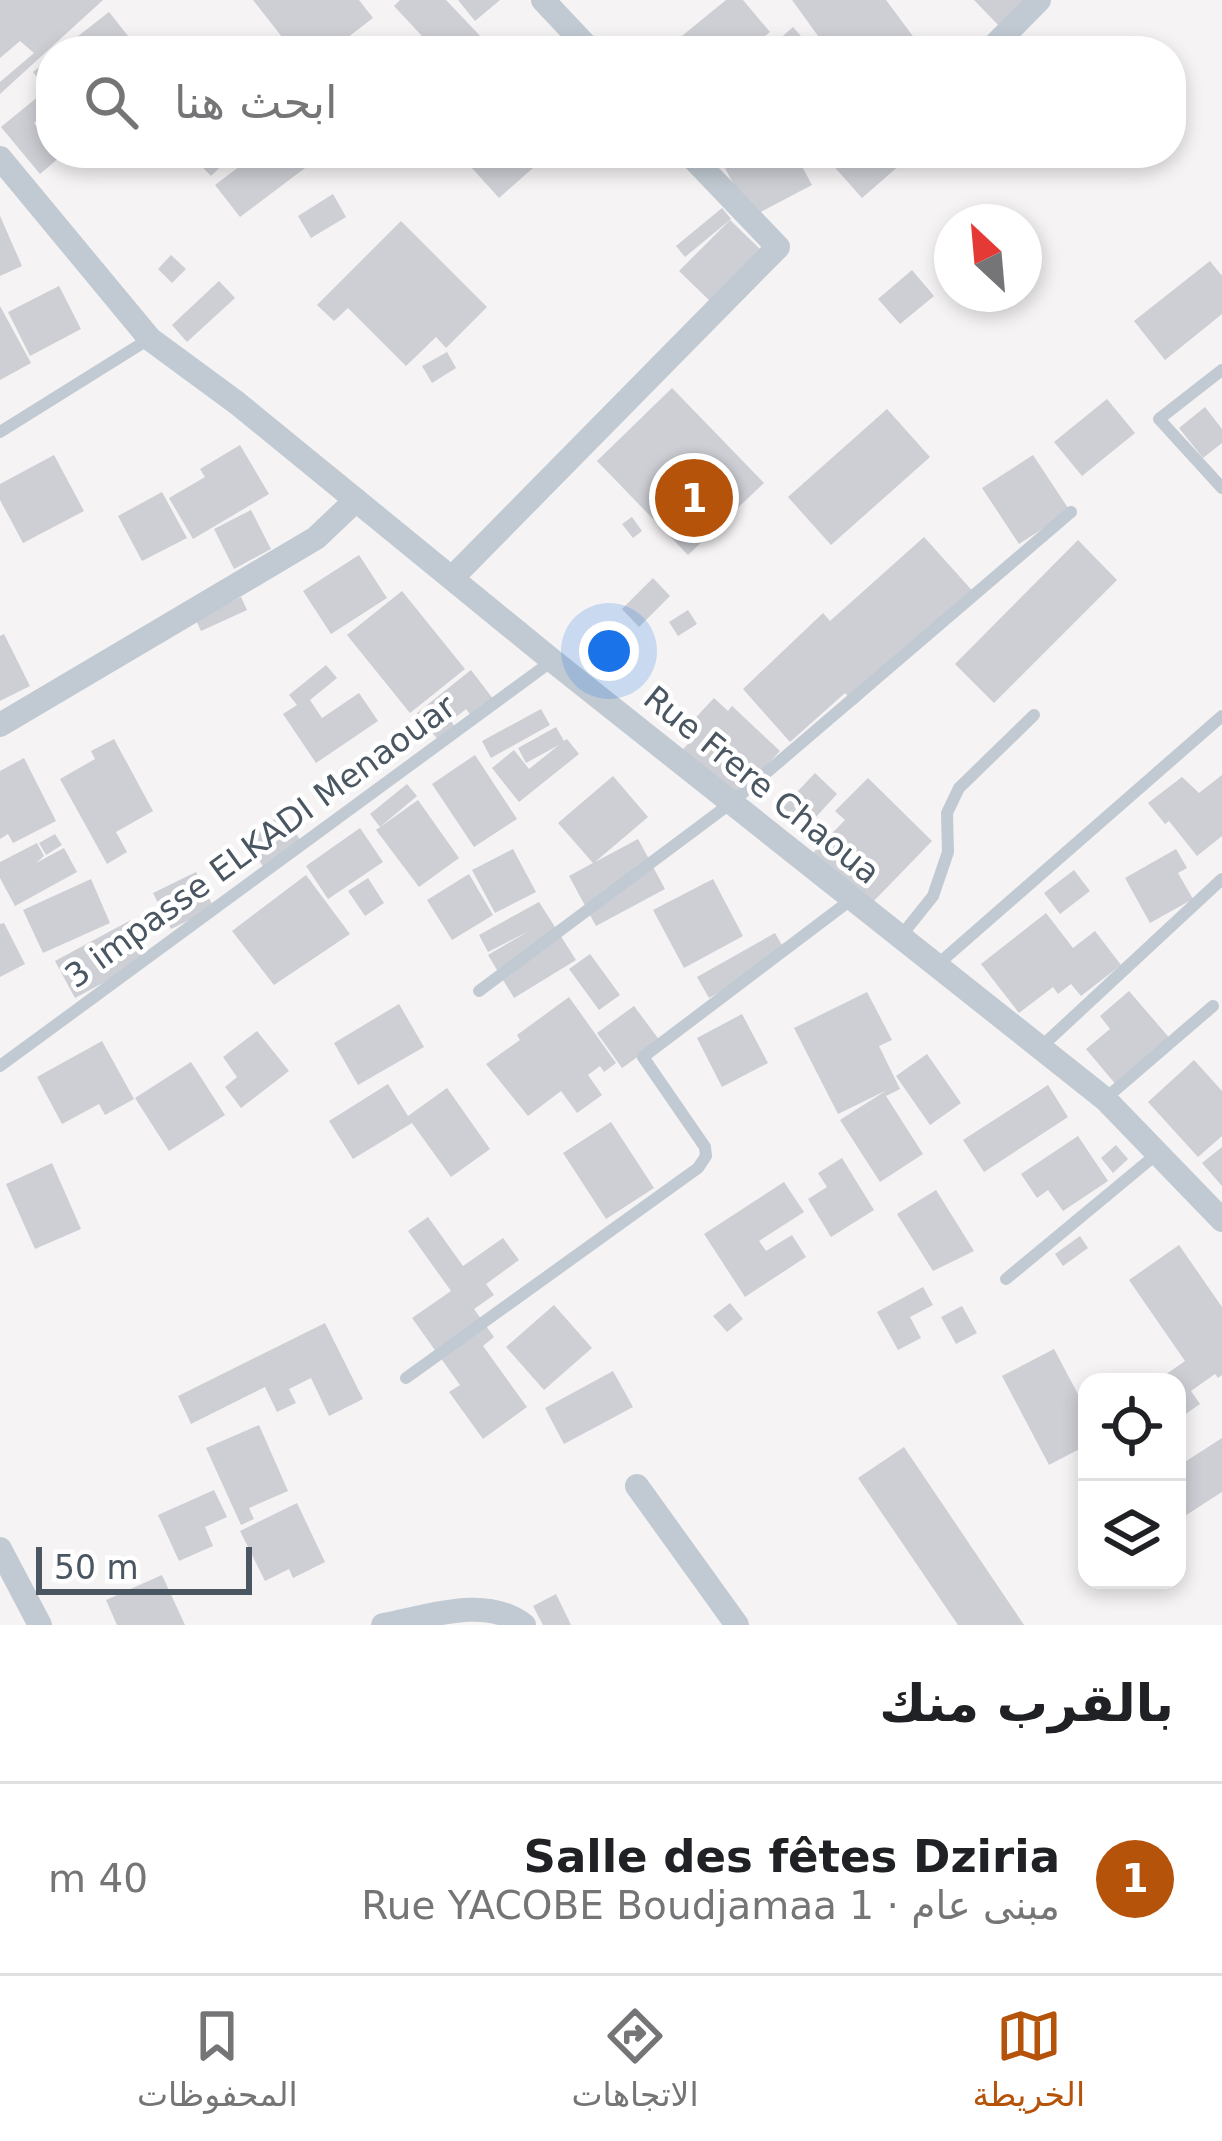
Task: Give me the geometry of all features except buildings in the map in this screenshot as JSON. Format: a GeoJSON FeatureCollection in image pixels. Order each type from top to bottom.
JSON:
{"type":"FeatureCollection","features":[{"type":"Feature","properties":{"kind":"street"},"geometry":{"type":"LineString","coordinates":[[543,0],[577,36]]}},
{"type":"Feature","properties":{"kind":"street"},"geometry":{"type":"LineString","coordinates":[[1004,36],[1039,0]]}},
{"type":"Feature","properties":{"kind":"street","name":"Rue Frere Chaoua"},"geometry":{"type":"LineString","coordinates":[[0,158],[150,339],[237,403],[553,661],[1105,1099],[1222,1220]]}},
{"type":"Feature","properties":{"kind":"street"},"geometry":{"type":"LineString","coordinates":[[452,578],[778,247],[702,168]]}},
{"type":"Feature","properties":{"kind":"street"},"geometry":{"type":"LineString","coordinates":[[0,725],[316,538],[356,500]]}},
{"type":"Feature","properties":{"kind":"street"},"geometry":{"type":"LineString","coordinates":[[637,1486],[737,1625]]}},
{"type":"Feature","properties":{"kind":"street"},"geometry":{"type":"LineString","coordinates":[[0,1549],[40,1625]]}},
{"type":"Feature","properties":{"kind":"street"},"geometry":{"type":"LineString","coordinates":[[383,1625],[481,1608],[505,1611],[524,1625]]}},
{"type":"Feature","properties":{"kind":"lane"},"geometry":{"type":"LineString","coordinates":[[0,432],[150,339]]}},
{"type":"Feature","properties":{"kind":"lane"},"geometry":{"type":"LineString","coordinates":[[1222,370],[1159,419],[1222,488]]}},
{"type":"Feature","properties":{"kind":"lane"},"geometry":{"type":"LineString","coordinates":[[478,991],[731,803],[1071,512]]}},
{"type":"Feature","properties":{"kind":"lane","name":"3 impasse ELKADI Menaouar"},"geometry":{"type":"LineString","coordinates":[[0,1066],[553,661]]}},
{"type":"Feature","properties":{"kind":"lane"},"geometry":{"type":"LineString","coordinates":[[900,937],[933,896],[948,852],[947,813],[958,788],[1034,715]]}},
{"type":"Feature","properties":{"kind":"lane"},"geometry":{"type":"LineString","coordinates":[[936,966],[1222,716]]}},
{"type":"Feature","properties":{"kind":"lane"},"geometry":{"type":"LineString","coordinates":[[1040,1048],[1222,879]]}},
{"type":"Feature","properties":{"kind":"lane"},"geometry":{"type":"LineString","coordinates":[[406,1378],[698,1168],[706,1156],[705,1147],[644,1057],[851,898]]}},
{"type":"Feature","properties":{"kind":"lane"},"geometry":{"type":"LineString","coordinates":[[1105,1099],[1214,1006]]}},
{"type":"Feature","properties":{"kind":"lane"},"geometry":{"type":"LineString","coordinates":[[1006,1280],[1159,1152]]}},
{"type":"Feature","properties":{"kind":"place","name":"Salle des fêtes Dziria"},"geometry":{"type":"Point","coordinates":[694,498]}}]}
